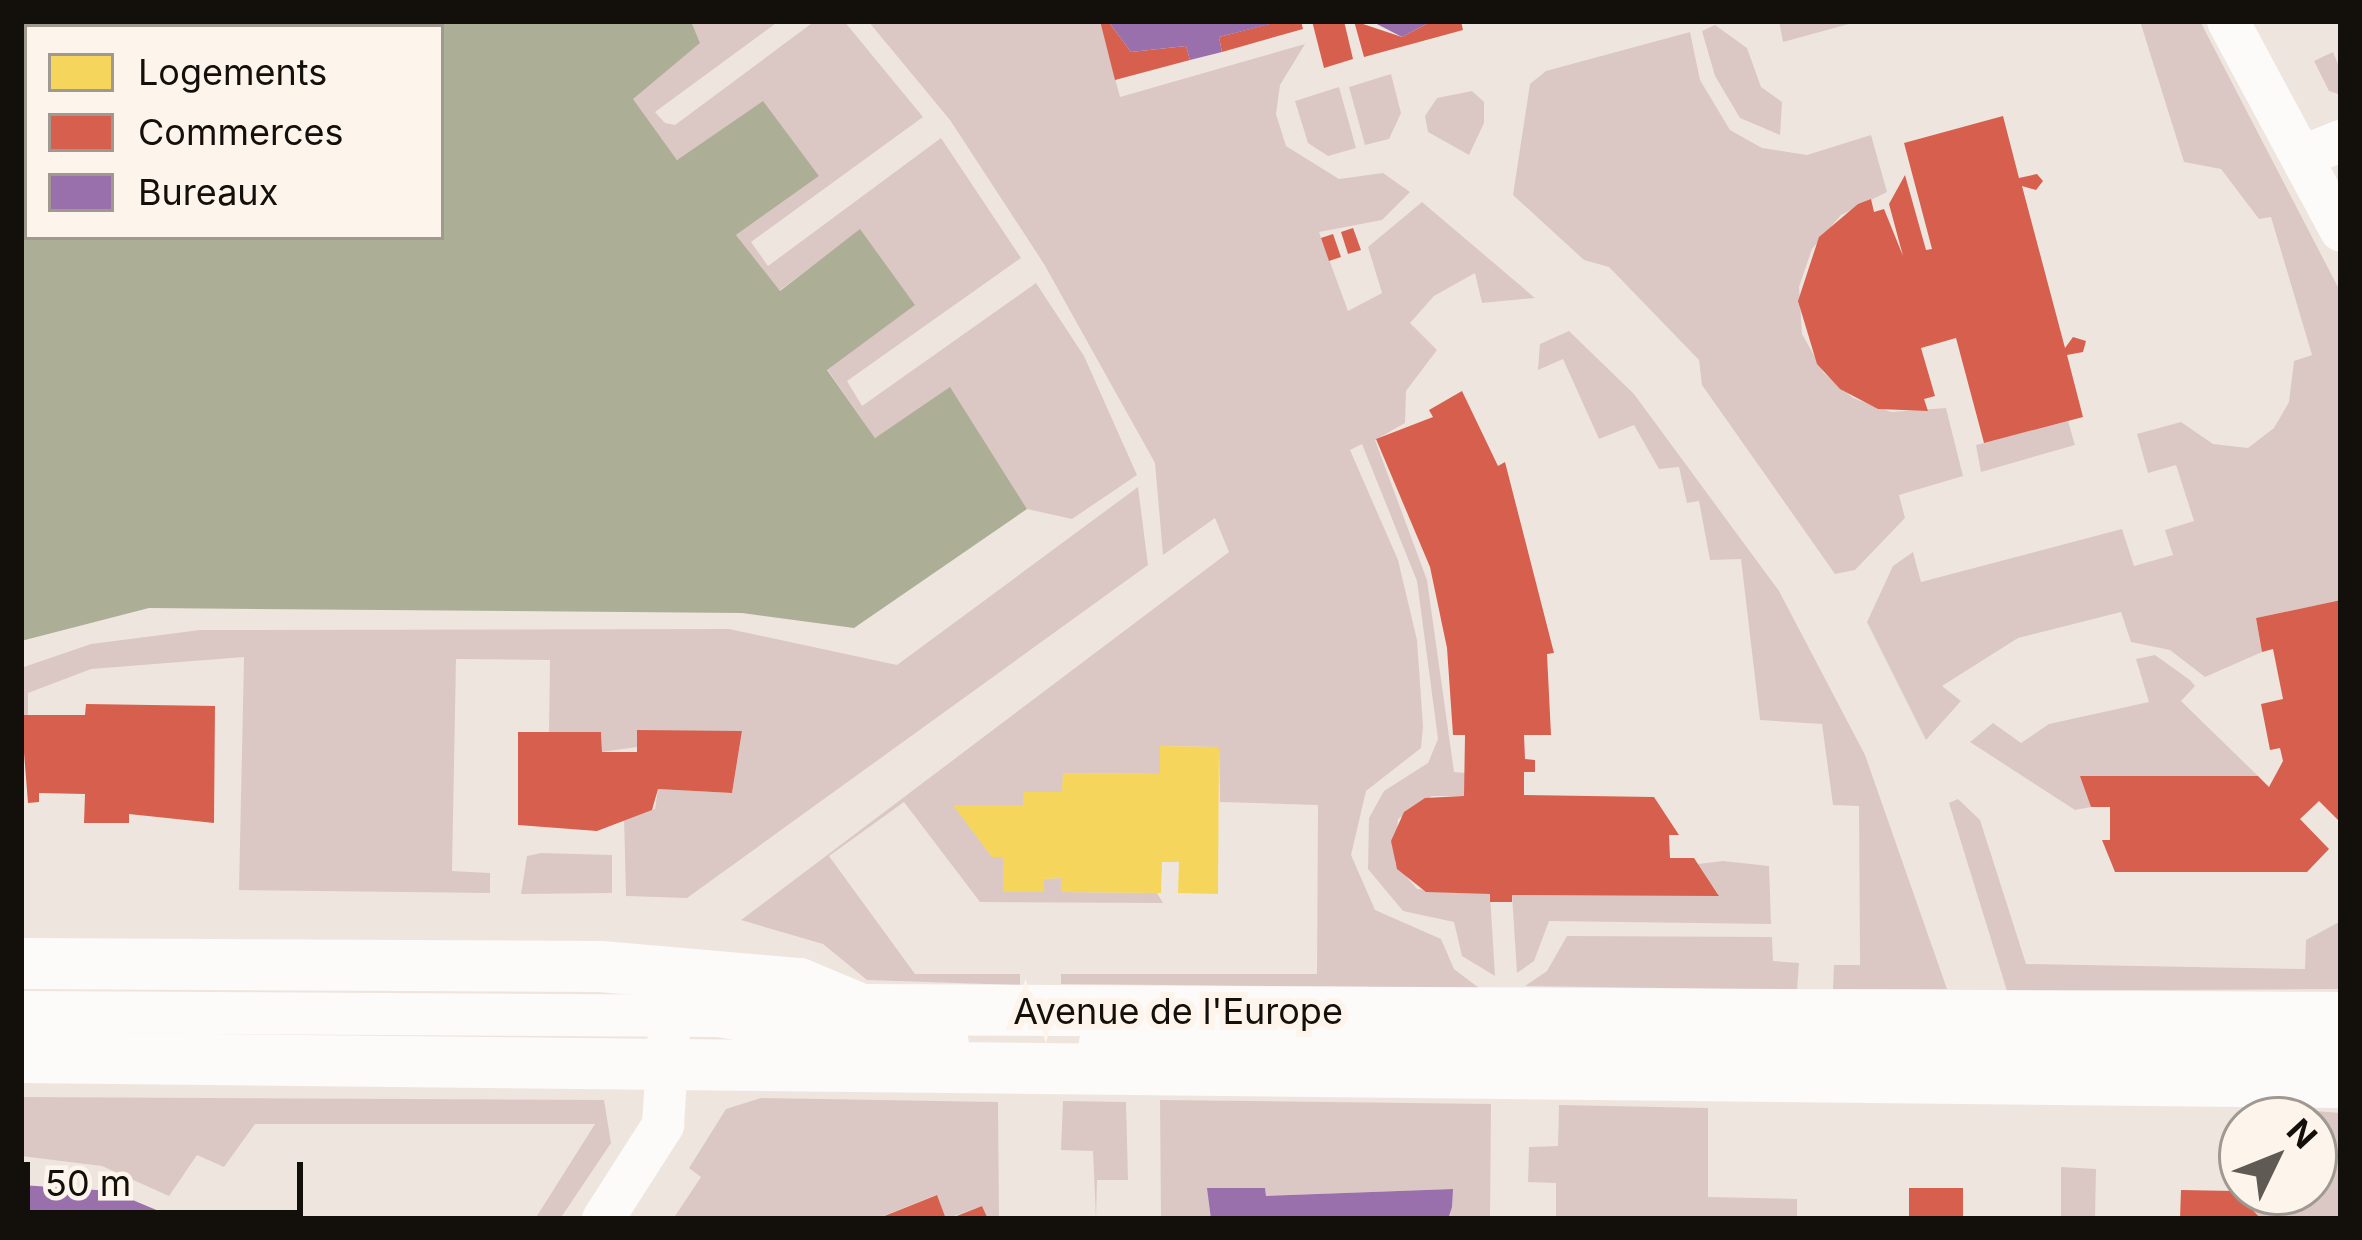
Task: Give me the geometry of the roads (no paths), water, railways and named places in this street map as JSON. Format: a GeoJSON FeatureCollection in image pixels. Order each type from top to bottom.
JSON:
{"type":"FeatureCollection","features":[{"type":"Feature","properties":{"kind":"street"},"geometry":{"type":"LineString","coordinates":[[2228,21],[2323,148],[2341,232]]}},
{"type":"Feature","properties":{"kind":"street","name":"Avenue de l'Europe"},"geometry":{"type":"LineString","coordinates":[[21,963],[428,960],[670,992],[928,1043],[2341,1049]]}},
{"type":"Feature","properties":{"kind":"street","name":"Avenue de l'Europe"},"geometry":{"type":"LineString","coordinates":[[21,1012],[601,1012],[670,992],[799,983],[861,1009],[2341,1017]]}},
{"type":"Feature","properties":{"kind":"street"},"geometry":{"type":"LineString","coordinates":[[603,1219],[663,1125],[670,992]]}},
{"type":"Feature","properties":{"kind":"street","name":"Avenue de l'Europe"},"geometry":{"type":"LineString","coordinates":[[21,1057],[2341,1082]]}}]}
